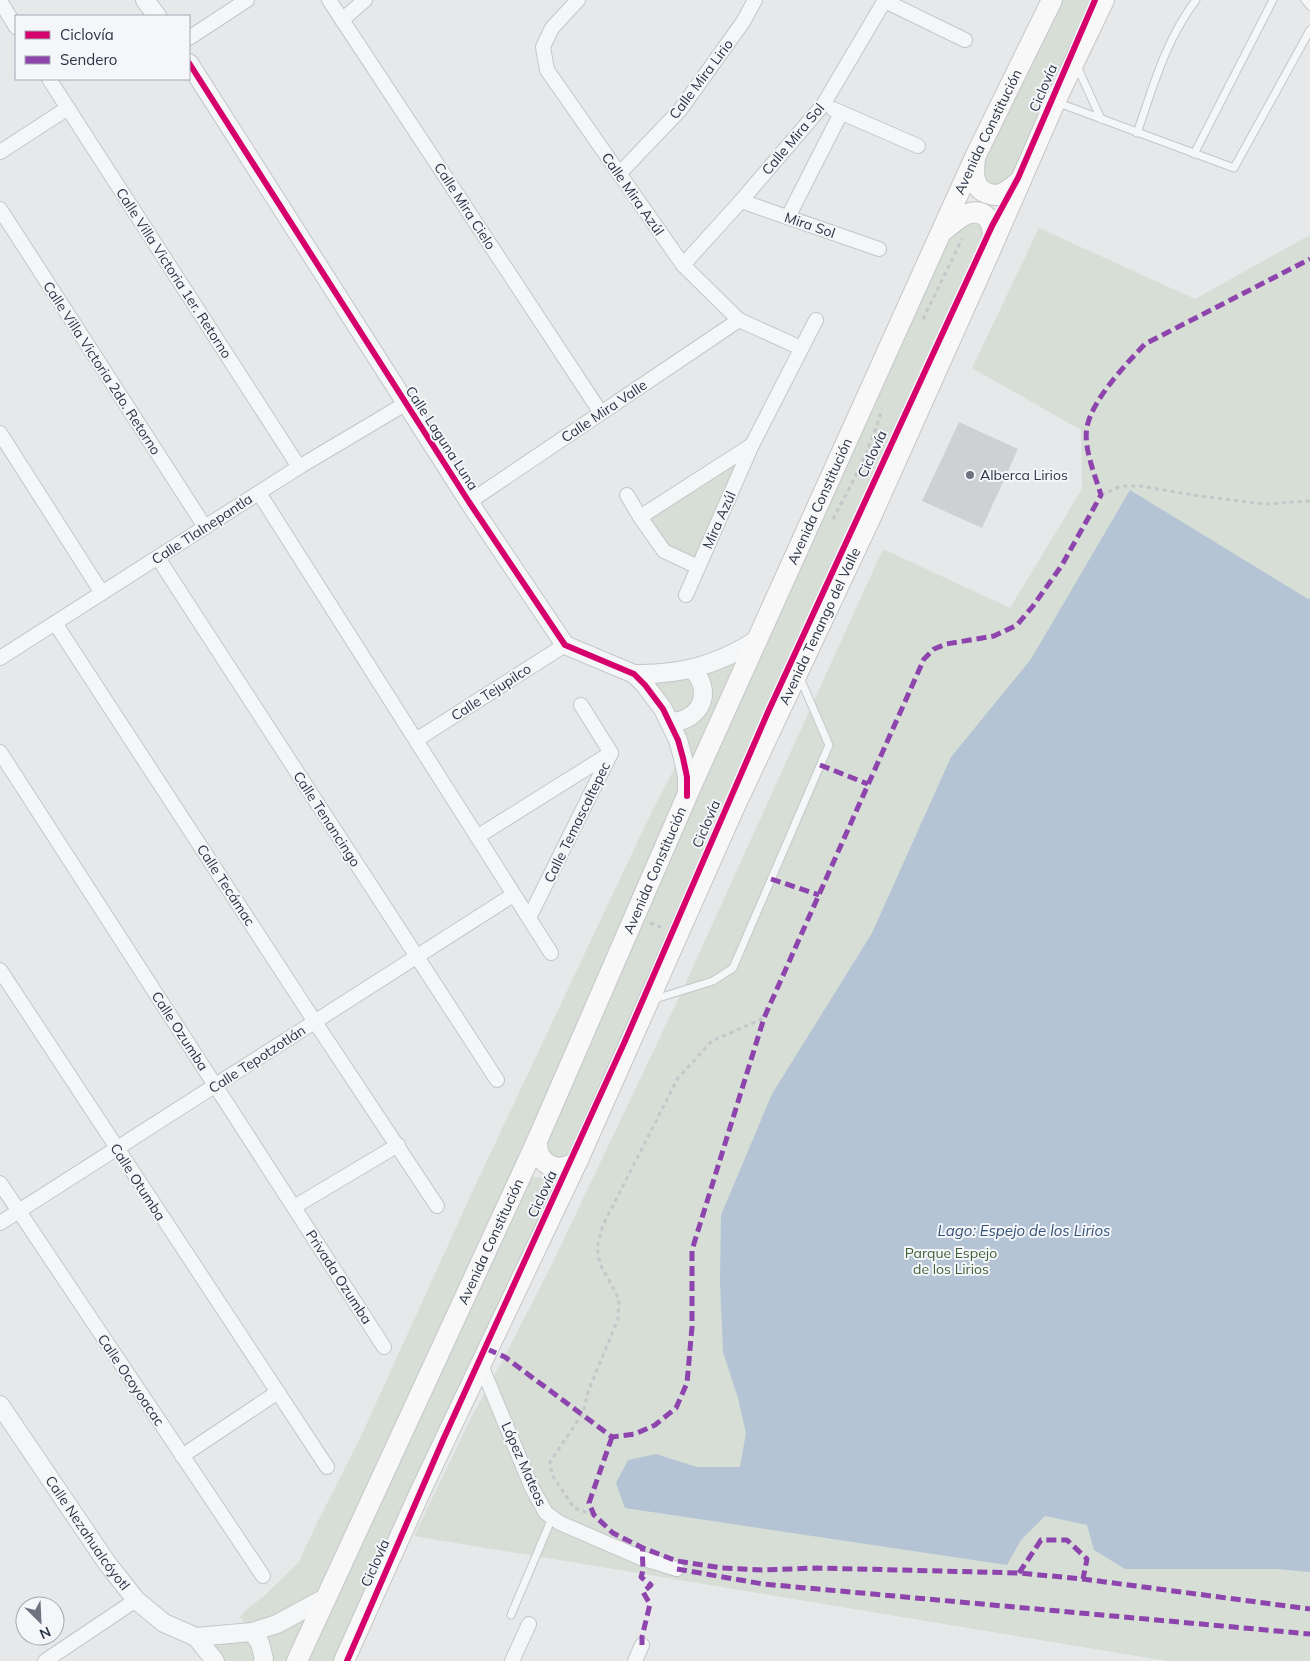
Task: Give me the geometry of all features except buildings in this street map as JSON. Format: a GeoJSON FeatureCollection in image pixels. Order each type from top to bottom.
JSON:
{"type":"FeatureCollection","features":[{"type":"Feature","properties":{"kind":"main road","name":"Avenida Constitución"},"geometry":{"type":"LineString","coordinates":[[297,1661],[537,1141],[687,796],[975,157],[1052,0]]}},
{"type":"Feature","properties":{"kind":"main road","name":"Avenida Tenango del Valle"},"geometry":{"type":"LineString","coordinates":[[344,1661],[421,1490],[578,1160],[647,1002],[870,519],[1055,102],[1104,0]]}},
{"type":"Feature","properties":{"kind":"main road"},"geometry":{"type":"LineString","coordinates":[[975,157],[976,184],[984,193],[997,196],[1010,190],[1021,180]]}},
{"type":"Feature","properties":{"kind":"main road"},"geometry":{"type":"LineString","coordinates":[[942,231],[968,214],[978,213],[987,217],[991,222],[993,235],[990,251]]}},
{"type":"Feature","properties":{"kind":"main road"},"geometry":{"type":"LineString","coordinates":[[537,1141],[539,1154],[548,1165],[567,1167],[578,1160]]}},
{"type":"Feature","properties":{"kind":"main road"},"geometry":{"type":"LineString","coordinates":[[518,1183],[530,1175],[544,1176],[557,1189],[559,1200]]}},
{"type":"Feature","properties":{"kind":"street"},"geometry":{"type":"LineString","coordinates":[[145,0],[156,15]]}},
{"type":"Feature","properties":{"kind":"street"},"geometry":{"type":"LineString","coordinates":[[190,37],[246,0]]}},
{"type":"Feature","properties":{"kind":"street","name":"Calle Mira Cielo"},"geometry":{"type":"LineString","coordinates":[[329,0],[601,413]]}},
{"type":"Feature","properties":{"kind":"street"},"geometry":{"type":"LineString","coordinates":[[342,20],[365,0]]}},
{"type":"Feature","properties":{"kind":"street","name":"Calle Mira Azúl"},"geometry":{"type":"LineString","coordinates":[[578,0],[552,28],[543,47],[547,70],[683,265],[739,320],[801,348]]}},
{"type":"Feature","properties":{"kind":"street","name":"Calle Mira Lirio"},"geometry":{"type":"LineString","coordinates":[[619,174],[680,110],[743,22],[755,0]]}},
{"type":"Feature","properties":{"kind":"street"},"geometry":{"type":"LineString","coordinates":[[885,0],[964,40]]}},
{"type":"Feature","properties":{"kind":"street","name":"Calle Mira Sol"},"geometry":{"type":"LineString","coordinates":[[683,265],[741,201],[823,104],[885,0]]}},
{"type":"Feature","properties":{"kind":"street"},"geometry":{"type":"LineString","coordinates":[[0,1],[15,25]]}},
{"type":"Feature","properties":{"kind":"street","name":"Calle Laguna Luna"},"geometry":{"type":"LineString","coordinates":[[190,65],[468,502],[565,644]]}},
{"type":"Feature","properties":{"kind":"street","name":"Calle Villa Victoria 1er. Retorno"},"geometry":{"type":"LineString","coordinates":[[51,80],[299,467]]}},
{"type":"Feature","properties":{"kind":"street"},"geometry":{"type":"LineString","coordinates":[[823,104],[918,146]]}},
{"type":"Feature","properties":{"kind":"street"},"geometry":{"type":"LineString","coordinates":[[0,152],[68,108]]}},
{"type":"Feature","properties":{"kind":"street"},"geometry":{"type":"LineString","coordinates":[[788,217],[841,113]]}},
{"type":"Feature","properties":{"kind":"street","name":"Mira Sol"},"geometry":{"type":"LineString","coordinates":[[741,201],[879,249]]}},
{"type":"Feature","properties":{"kind":"street","name":"Calle Villa Victoria 2do. Retorno"},"geometry":{"type":"LineString","coordinates":[[0,209],[205,527]]}},
{"type":"Feature","properties":{"kind":"street","name":"Calle Mira Valle"},"geometry":{"type":"LineString","coordinates":[[468,502],[739,320]]}},
{"type":"Feature","properties":{"kind":"street","name":"Mira Azúl"},"geometry":{"type":"LineString","coordinates":[[686,595],[752,445],[816,320]]}},
{"type":"Feature","properties":{"kind":"street","name":"Calle Tlalnepantla"},"geometry":{"type":"LineString","coordinates":[[2,652],[55,623],[299,467],[405,404]]}},
{"type":"Feature","properties":{"kind":"street"},"geometry":{"type":"LineString","coordinates":[[0,433],[102,593]]}},
{"type":"Feature","properties":{"kind":"street"},"geometry":{"type":"LineString","coordinates":[[640,517],[752,445]]}},
{"type":"Feature","properties":{"kind":"street"},"geometry":{"type":"LineString","coordinates":[[258,493],[551,953]]}},
{"type":"Feature","properties":{"kind":"street"},"geometry":{"type":"LineString","coordinates":[[627,495],[664,551],[698,567]]}},
{"type":"Feature","properties":{"kind":"street","name":"Calle Tenancingo"},"geometry":{"type":"LineString","coordinates":[[158,558],[497,1080]]}},
{"type":"Feature","properties":{"kind":"street","name":"Calle Tecámac"},"geometry":{"type":"LineString","coordinates":[[55,623],[437,1206]]}},
{"type":"Feature","properties":{"kind":"street"},"geometry":{"type":"LineString","coordinates":[[634,674],[692,670],[726,658],[757,640]]}},
{"type":"Feature","properties":{"kind":"street"},"geometry":{"type":"LineString","coordinates":[[565,644],[634,674],[655,696],[671,722],[678,740],[687,777],[687,796]]}},
{"type":"Feature","properties":{"kind":"street","name":"Calle Tejupilco"},"geometry":{"type":"LineString","coordinates":[[416,740],[565,644]]}},
{"type":"Feature","properties":{"kind":"street"},"geometry":{"type":"LineString","coordinates":[[671,722],[678,722],[692,715],[701,703],[703,696],[701,681],[692,670]]}},
{"type":"Feature","properties":{"kind":"street"},"geometry":{"type":"LineString","coordinates":[[581,705],[611,753]]}},
{"type":"Feature","properties":{"kind":"street","name":"Calle Ozumba"},"geometry":{"type":"LineString","coordinates":[[0,752],[294,1207]]}},
{"type":"Feature","properties":{"kind":"street","name":"Calle Temascaltepec"},"geometry":{"type":"LineString","coordinates":[[477,837],[611,753]]}},
{"type":"Feature","properties":{"kind":"street","name":"Calle Temascaltepec"},"geometry":{"type":"LineString","coordinates":[[529,918],[611,753]]}},
{"type":"Feature","properties":{"kind":"street","name":"Calle Tepotzotlán"},"geometry":{"type":"LineString","coordinates":[[0,1223],[513,895]]}},
{"type":"Feature","properties":{"kind":"street","name":"Calle Otumba"},"geometry":{"type":"LineString","coordinates":[[0,970],[326,1467]]}},
{"type":"Feature","properties":{"kind":"street"},"geometry":{"type":"LineString","coordinates":[[294,1207],[398,1145]]}},
{"type":"Feature","properties":{"kind":"street","name":"Calle Ocoyoacac"},"geometry":{"type":"LineString","coordinates":[[0,1183],[263,1576]]}},
{"type":"Feature","properties":{"kind":"street","name":"Privada Ozumba"},"geometry":{"type":"LineString","coordinates":[[294,1207],[384,1347]]}},
{"type":"Feature","properties":{"kind":"street","name":"López Mateos"},"geometry":{"type":"LineString","coordinates":[[481,1366],[532,1488],[546,1513],[560,1523],[641,1558],[678,1569]]}},
{"type":"Feature","properties":{"kind":"street"},"geometry":{"type":"LineString","coordinates":[[182,1456],[278,1392]]}},
{"type":"Feature","properties":{"kind":"street","name":"Calle Nezahualcóyotl"},"geometry":{"type":"LineString","coordinates":[[0,1405],[107,1563],[136,1600],[164,1623],[196,1637],[215,1661]]}},
{"type":"Feature","properties":{"kind":"street","name":"Calle Nezahualcóyotl"},"geometry":{"type":"LineString","coordinates":[[196,1637],[252,1632],[277,1624],[327,1597]]}},
{"type":"Feature","properties":{"kind":"street"},"geometry":{"type":"LineString","coordinates":[[45,1661],[136,1600]]}},
{"type":"Feature","properties":{"kind":"street"},"geometry":{"type":"LineString","coordinates":[[512,1661],[528,1624]]}},
{"type":"Feature","properties":{"kind":"street"},"geometry":{"type":"LineString","coordinates":[[252,1632],[260,1643],[263,1661]]}},
{"type":"Feature","properties":{"kind":"street"},"geometry":{"type":"LineString","coordinates":[[635,1661],[642,1645]]}},
{"type":"Feature","properties":{"kind":"lane"},"geometry":{"type":"LineString","coordinates":[[1136,133],[1164,53],[1188,10],[1196,0]]}},
{"type":"Feature","properties":{"kind":"lane"},"geometry":{"type":"LineString","coordinates":[[1194,154],[1273,0]]}},
{"type":"Feature","properties":{"kind":"lane"},"geometry":{"type":"LineString","coordinates":[[1305,0],[1310,6]]}},
{"type":"Feature","properties":{"kind":"lane"},"geometry":{"type":"LineString","coordinates":[[1055,102],[1234,168],[1310,30]]}},
{"type":"Feature","properties":{"kind":"lane"},"geometry":{"type":"LineString","coordinates":[[1075,61],[1101,119]]}},
{"type":"Feature","properties":{"kind":"lane"},"geometry":{"type":"LineString","coordinates":[[647,1002],[714,981],[733,968],[829,746],[798,672]]}},
{"type":"Feature","properties":{"kind":"lane"},"geometry":{"type":"LineString","coordinates":[[511,1615],[552,1518]]}},
{"type":"Feature","properties":{"kind":"path"},"geometry":{"type":"LineString","coordinates":[[1101,495],[1121,486],[1140,486],[1265,504],[1310,501]]}},
{"type":"Feature","properties":{"kind":"path"},"geometry":{"type":"LineString","coordinates":[[634,917],[678,934]]}},
{"type":"Feature","properties":{"kind":"path"},"geometry":{"type":"LineString","coordinates":[[594,1515],[574,1508],[552,1475],[550,1462],[582,1413],[588,1392],[618,1319],[619,1299],[600,1264],[597,1247],[603,1225],[678,1078],[712,1040],[764,1018]]}},
{"type":"Feature","properties":{"kind":"green space"},"geometry":{"type":"Polygon","coordinates":[[[1054,0],[1102,0],[1021,180],[993,192],[976,170],[1054,0]]]}},
{"type":"Feature","properties":{"kind":"green space"},"geometry":{"type":"Polygon","coordinates":[[[969,215],[991,226],[576,1159],[560,1166],[539,1141],[944,232],[969,215]]]}},
{"type":"Feature","properties":{"kind":"green space","name":"Lago: Espejo de los Lirios"},"geometry":{"type":"Polygon","coordinates":[[[1039,228],[1195,299],[1310,235],[1310,1661],[1167,1661],[414,1536],[472,1416],[552,1264],[682,991],[883,549],[1010,608],[1082,489],[1081,430],[972,368],[1039,228]]]}},
{"type":"Feature","properties":{"kind":"green space"},"geometry":{"type":"Polygon","coordinates":[[[745,455],[696,563],[666,549],[646,516],[745,455]]]}},
{"type":"Feature","properties":{"kind":"green space"},"geometry":{"type":"Polygon","coordinates":[[[748,650],[690,779],[680,726],[697,714],[699,671],[748,650]]]}},
{"type":"Feature","properties":{"kind":"green space"},"geometry":{"type":"Polygon","coordinates":[[[693,678],[696,702],[673,717],[647,680],[693,678]]]}},
{"type":"Feature","properties":{"kind":"green space"},"geometry":{"type":"Polygon","coordinates":[[[679,760],[683,795],[324,1593],[252,1627],[240,1617],[299,1562],[362,1434],[475,1186],[652,811],[679,760]]]}},
{"type":"Feature","properties":{"kind":"green space"},"geometry":{"type":"Polygon","coordinates":[[[530,1177],[548,1180],[556,1190],[343,1661],[298,1661],[530,1177]]]}},
{"type":"Feature","properties":{"kind":"green space"},"geometry":{"type":"Polygon","coordinates":[[[317,1607],[293,1661],[267,1661],[260,1637],[317,1607]]]}},
{"type":"Feature","properties":{"kind":"green space"},"geometry":{"type":"Polygon","coordinates":[[[251,1637],[260,1661],[218,1661],[209,1648],[213,1638],[251,1637]]]}},
{"type":"Feature","properties":{"kind":"water","name":"Lago: Espejo de los Lirios"},"geometry":{"type":"Polygon","coordinates":[[[1130,490],[1308,599],[1310,598],[1310,1572],[1277,1569],[1125,1569],[1094,1550],[1087,1525],[1045,1516],[1021,1540],[1007,1565],[625,1508],[616,1483],[628,1460],[656,1454],[697,1467],[740,1467],[746,1433],[738,1398],[723,1352],[720,1282],[721,1215],[772,1094],[872,933],[951,757],[1031,659],[1130,490]]]}},
{"type":"Feature","properties":{"kind":"marked path"},"geometry":{"type":"LineString","coordinates":[[487,1349],[505,1357],[612,1437],[635,1434],[655,1425],[676,1408],[687,1383],[692,1327],[692,1250],[764,1018],[924,659],[934,649],[946,644],[994,636],[1017,625],[1062,565],[1101,495],[1090,461],[1087,443],[1086,435],[1090,417],[1111,383],[1145,344],[1310,259]]}},
{"type":"Feature","properties":{"kind":"marked path"},"geometry":{"type":"LineString","coordinates":[[820,765],[868,784]]}},
{"type":"Feature","properties":{"kind":"marked path"},"geometry":{"type":"LineString","coordinates":[[771,879],[819,895]]}},
{"type":"Feature","properties":{"kind":"marked path"},"geometry":{"type":"LineString","coordinates":[[612,1437],[589,1503],[594,1515],[613,1533],[643,1548],[677,1561],[722,1568],[762,1570],[817,1568],[1019,1573],[1083,1579],[1310,1609]]}},
{"type":"Feature","properties":{"kind":"marked path"},"geometry":{"type":"LineString","coordinates":[[1019,1573],[1041,1540],[1067,1540],[1087,1559],[1083,1579]]}},
{"type":"Feature","properties":{"kind":"marked path"},"geometry":{"type":"LineString","coordinates":[[642,1645],[642,1637],[650,1604],[643,1592],[651,1585],[641,1577],[643,1570],[643,1548]]}},
{"type":"Feature","properties":{"kind":"marked path"},"geometry":{"type":"LineString","coordinates":[[677,1569],[763,1584],[1310,1634]]}},
{"type":"Feature","properties":{"kind":"cycle path","name":"Ciclovía"},"geometry":{"type":"LineString","coordinates":[[347,1661],[443,1440],[625,1041],[768,712],[992,226],[1018,178],[1095,0]]}},
{"type":"Feature","properties":{"kind":"cycle path"},"geometry":{"type":"LineString","coordinates":[[190,65],[469,502],[565,645],[634,674],[663,709],[678,740],[683,758],[687,777],[687,796]]}},
{"type":"Feature","properties":{"kind":"place","name":"Alberca Lirios"},"geometry":{"type":"Point","coordinates":[970,475]}},
{"type":"Feature","properties":{"kind":"park label","name":"Parque Espejo de los Lirios"},"geometry":{"type":"Point","coordinates":[951,1262]}}]}
